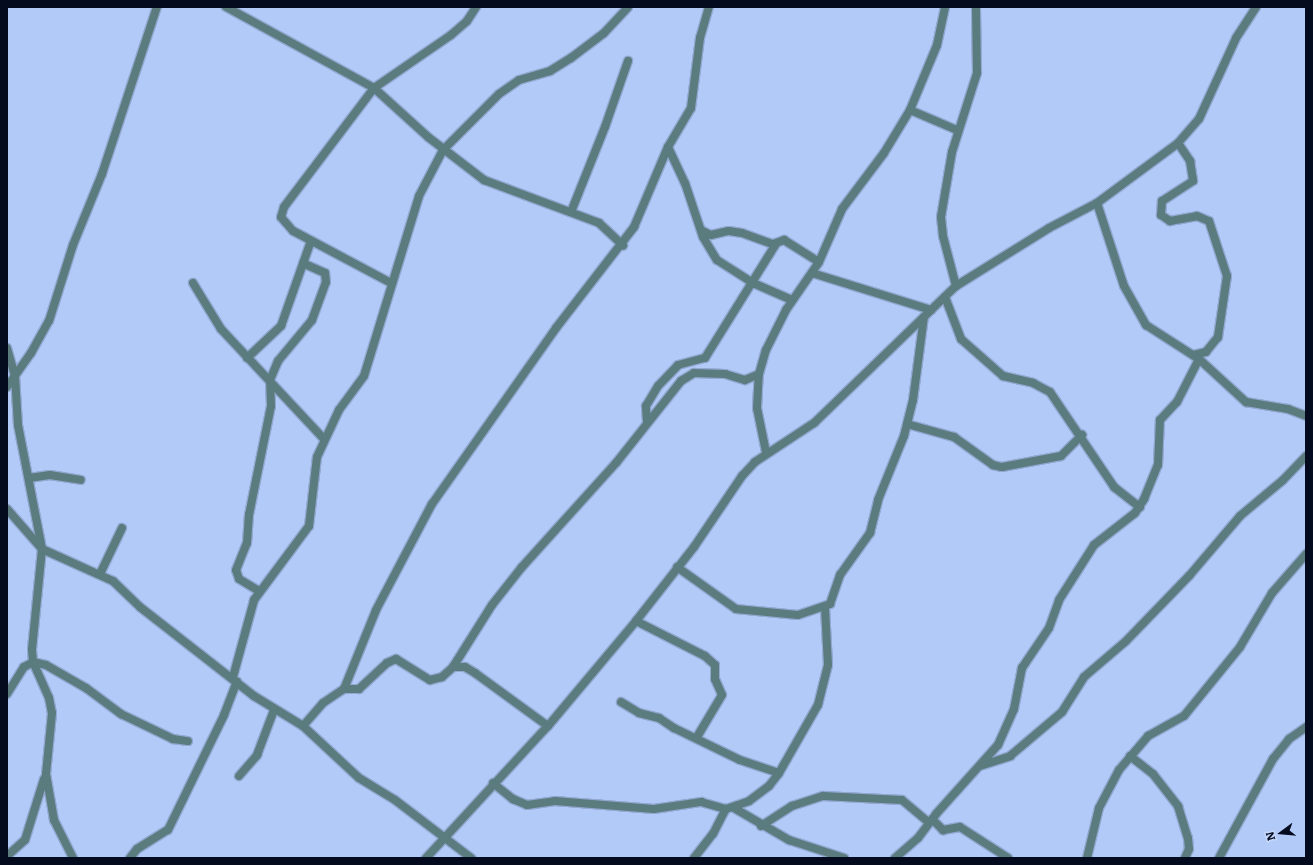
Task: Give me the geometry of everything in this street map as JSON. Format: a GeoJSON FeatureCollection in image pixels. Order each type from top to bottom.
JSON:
{"type":"FeatureCollection","features":[{"type":"Feature","properties":{"kind":"street"},"geometry":{"type":"LineString","coordinates":[[7,387],[48,321],[73,244],[102,174],[158,7]]}},
{"type":"Feature","properties":{"kind":"street"},"geometry":{"type":"LineString","coordinates":[[226,7],[374,88],[443,150],[484,180],[599,223],[623,245]]}},
{"type":"Feature","properties":{"kind":"street"},"geometry":{"type":"LineString","coordinates":[[391,284],[311,241],[283,222],[281,217],[284,207],[374,88],[451,35],[467,21],[476,7]]}},
{"type":"Feature","properties":{"kind":"street"},"geometry":{"type":"LineString","coordinates":[[130,858],[137,850],[168,830],[224,715],[235,679],[250,610],[259,591],[309,526],[314,473],[324,439],[343,404],[364,376],[391,284],[407,244],[419,196],[443,150],[498,94],[519,80],[550,71],[572,58],[604,33],[628,7]]}},
{"type":"Feature","properties":{"kind":"street"},"geometry":{"type":"LineString","coordinates":[[344,689],[376,610],[430,507],[556,328],[623,245],[637,221],[668,147],[691,108],[700,38],[710,7]]}},
{"type":"Feature","properties":{"kind":"street"},"geometry":{"type":"LineString","coordinates":[[766,452],[757,408],[759,374],[766,350],[792,300],[812,274],[819,262],[842,209],[884,153],[910,110],[937,45],[945,7]]}},
{"type":"Feature","properties":{"kind":"street"},"geometry":{"type":"LineString","coordinates":[[956,286],[943,236],[941,218],[957,130],[977,73],[976,7]]}},
{"type":"Feature","properties":{"kind":"street"},"geometry":{"type":"LineString","coordinates":[[426,858],[493,783],[548,726],[636,621],[694,547],[742,476],[766,452],[814,423],[956,286],[1049,228],[1097,203],[1178,143],[1199,119],[1236,38],[1256,7]]}},
{"type":"Feature","properties":{"kind":"street"},"geometry":{"type":"LineString","coordinates":[[571,212],[605,127],[628,61]]}},
{"type":"Feature","properties":{"kind":"street"},"geometry":{"type":"LineString","coordinates":[[910,110],[957,130]]}},
{"type":"Feature","properties":{"kind":"street"},"geometry":{"type":"LineString","coordinates":[[895,858],[909,848],[930,821],[998,745],[1008,724],[1024,662],[1049,628],[1059,600],[1074,580],[1086,555],[1098,540],[1140,506],[1157,471],[1160,420],[1177,402],[1196,356],[1206,352],[1218,337],[1227,276],[1209,221],[1197,216],[1170,221],[1161,215],[1162,201],[1193,181],[1190,161],[1178,143]]}},
{"type":"Feature","properties":{"kind":"street"},"geometry":{"type":"LineString","coordinates":[[668,147],[685,183],[701,230],[717,260],[753,284],[792,300]]}},
{"type":"Feature","properties":{"kind":"street"},"geometry":{"type":"LineString","coordinates":[[1097,203],[1124,286],[1135,309],[1153,331],[1196,356],[1246,402],[1288,409],[1306,416]]}},
{"type":"Feature","properties":{"kind":"street"},"geometry":{"type":"LineString","coordinates":[[701,230],[711,235],[729,231],[776,244]]}},
{"type":"Feature","properties":{"kind":"street"},"geometry":{"type":"LineString","coordinates":[[647,422],[646,406],[658,386],[678,365],[704,358],[753,284],[776,244],[784,240],[819,262]]}},
{"type":"Feature","properties":{"kind":"street"},"geometry":{"type":"LineString","coordinates":[[247,358],[281,326],[311,241]]}},
{"type":"Feature","properties":{"kind":"street"},"geometry":{"type":"LineString","coordinates":[[259,591],[239,579],[236,570],[247,544],[249,516],[272,401],[270,380],[278,361],[312,320],[326,282],[325,273],[303,263]]}},
{"type":"Feature","properties":{"kind":"street"},"geometry":{"type":"LineString","coordinates":[[812,274],[928,313]]}},
{"type":"Feature","properties":{"kind":"street"},"geometry":{"type":"LineString","coordinates":[[193,283],[221,329],[324,439]]}},
{"type":"Feature","properties":{"kind":"street"},"geometry":{"type":"LineString","coordinates":[[945,297],[961,339],[1003,376],[1044,387],[1082,436],[1114,487],[1140,506]]}},
{"type":"Feature","properties":{"kind":"street"},"geometry":{"type":"LineString","coordinates":[[677,567],[736,609],[793,615],[825,607],[833,600],[844,569],[868,537],[878,500],[893,468],[907,424],[928,313]]}},
{"type":"Feature","properties":{"kind":"street"},"geometry":{"type":"LineString","coordinates":[[7,348],[15,376],[18,425],[42,549],[32,640],[33,662],[49,698],[52,713],[46,774],[25,840],[7,856]]}},
{"type":"Feature","properties":{"kind":"street"},"geometry":{"type":"LineString","coordinates":[[303,726],[323,703],[344,689],[359,689],[387,663],[396,659],[430,680],[438,680],[452,667],[492,605],[522,567],[616,463],[647,422],[689,374],[713,373],[750,380],[759,374]]}},
{"type":"Feature","properties":{"kind":"street"},"geometry":{"type":"LineString","coordinates":[[907,424],[954,437],[990,463],[1002,467],[1061,456],[1082,436]]}},
{"type":"Feature","properties":{"kind":"street"},"geometry":{"type":"LineString","coordinates":[[980,766],[1010,756],[1062,712],[1084,677],[1126,641],[1189,576],[1240,516],[1283,480],[1306,456]]}},
{"type":"Feature","properties":{"kind":"street"},"geometry":{"type":"LineString","coordinates":[[29,478],[50,475],[81,480]]}},
{"type":"Feature","properties":{"kind":"street"},"geometry":{"type":"LineString","coordinates":[[7,509],[42,549],[100,574],[118,585],[140,607],[274,710],[303,726],[359,778],[444,837],[471,858]]}},
{"type":"Feature","properties":{"kind":"street"},"geometry":{"type":"LineString","coordinates":[[100,574],[122,528]]}},
{"type":"Feature","properties":{"kind":"street"},"geometry":{"type":"LineString","coordinates":[[1087,858],[1102,801],[1130,756],[1157,729],[1184,716],[1240,647],[1272,593],[1306,554]]}},
{"type":"Feature","properties":{"kind":"street"},"geometry":{"type":"LineString","coordinates":[[694,858],[713,834],[730,808],[758,795],[779,773],[818,705],[824,688],[828,665],[825,607]]}},
{"type":"Feature","properties":{"kind":"street"},"geometry":{"type":"LineString","coordinates":[[636,621],[704,656],[715,665],[715,679],[722,695],[697,737]]}},
{"type":"Feature","properties":{"kind":"street"},"geometry":{"type":"LineString","coordinates":[[7,694],[19,671],[33,662]]}},
{"type":"Feature","properties":{"kind":"street"},"geometry":{"type":"LineString","coordinates":[[33,662],[58,670],[130,718],[174,739],[188,741]]}},
{"type":"Feature","properties":{"kind":"street"},"geometry":{"type":"LineString","coordinates":[[452,667],[465,667],[475,673],[548,726]]}},
{"type":"Feature","properties":{"kind":"street"},"geometry":{"type":"LineString","coordinates":[[621,702],[697,737],[744,762],[779,773]]}},
{"type":"Feature","properties":{"kind":"street"},"geometry":{"type":"LineString","coordinates":[[239,776],[257,755],[274,710]]}},
{"type":"Feature","properties":{"kind":"street"},"geometry":{"type":"LineString","coordinates":[[1219,858],[1273,759],[1289,739],[1306,727]]}},
{"type":"Feature","properties":{"kind":"street"},"geometry":{"type":"LineString","coordinates":[[1130,756],[1153,774],[1178,806],[1188,838],[1189,849],[1185,858]]}},
{"type":"Feature","properties":{"kind":"street"},"geometry":{"type":"LineString","coordinates":[[46,774],[54,820],[73,858]]}},
{"type":"Feature","properties":{"kind":"street"},"geometry":{"type":"LineString","coordinates":[[493,783],[513,798],[527,805],[555,801],[654,809],[701,802],[730,808],[789,840],[844,858]]}},
{"type":"Feature","properties":{"kind":"street"},"geometry":{"type":"LineString","coordinates":[[761,826],[792,806],[823,796],[902,800],[943,830],[960,827],[1008,858]]}}]}
